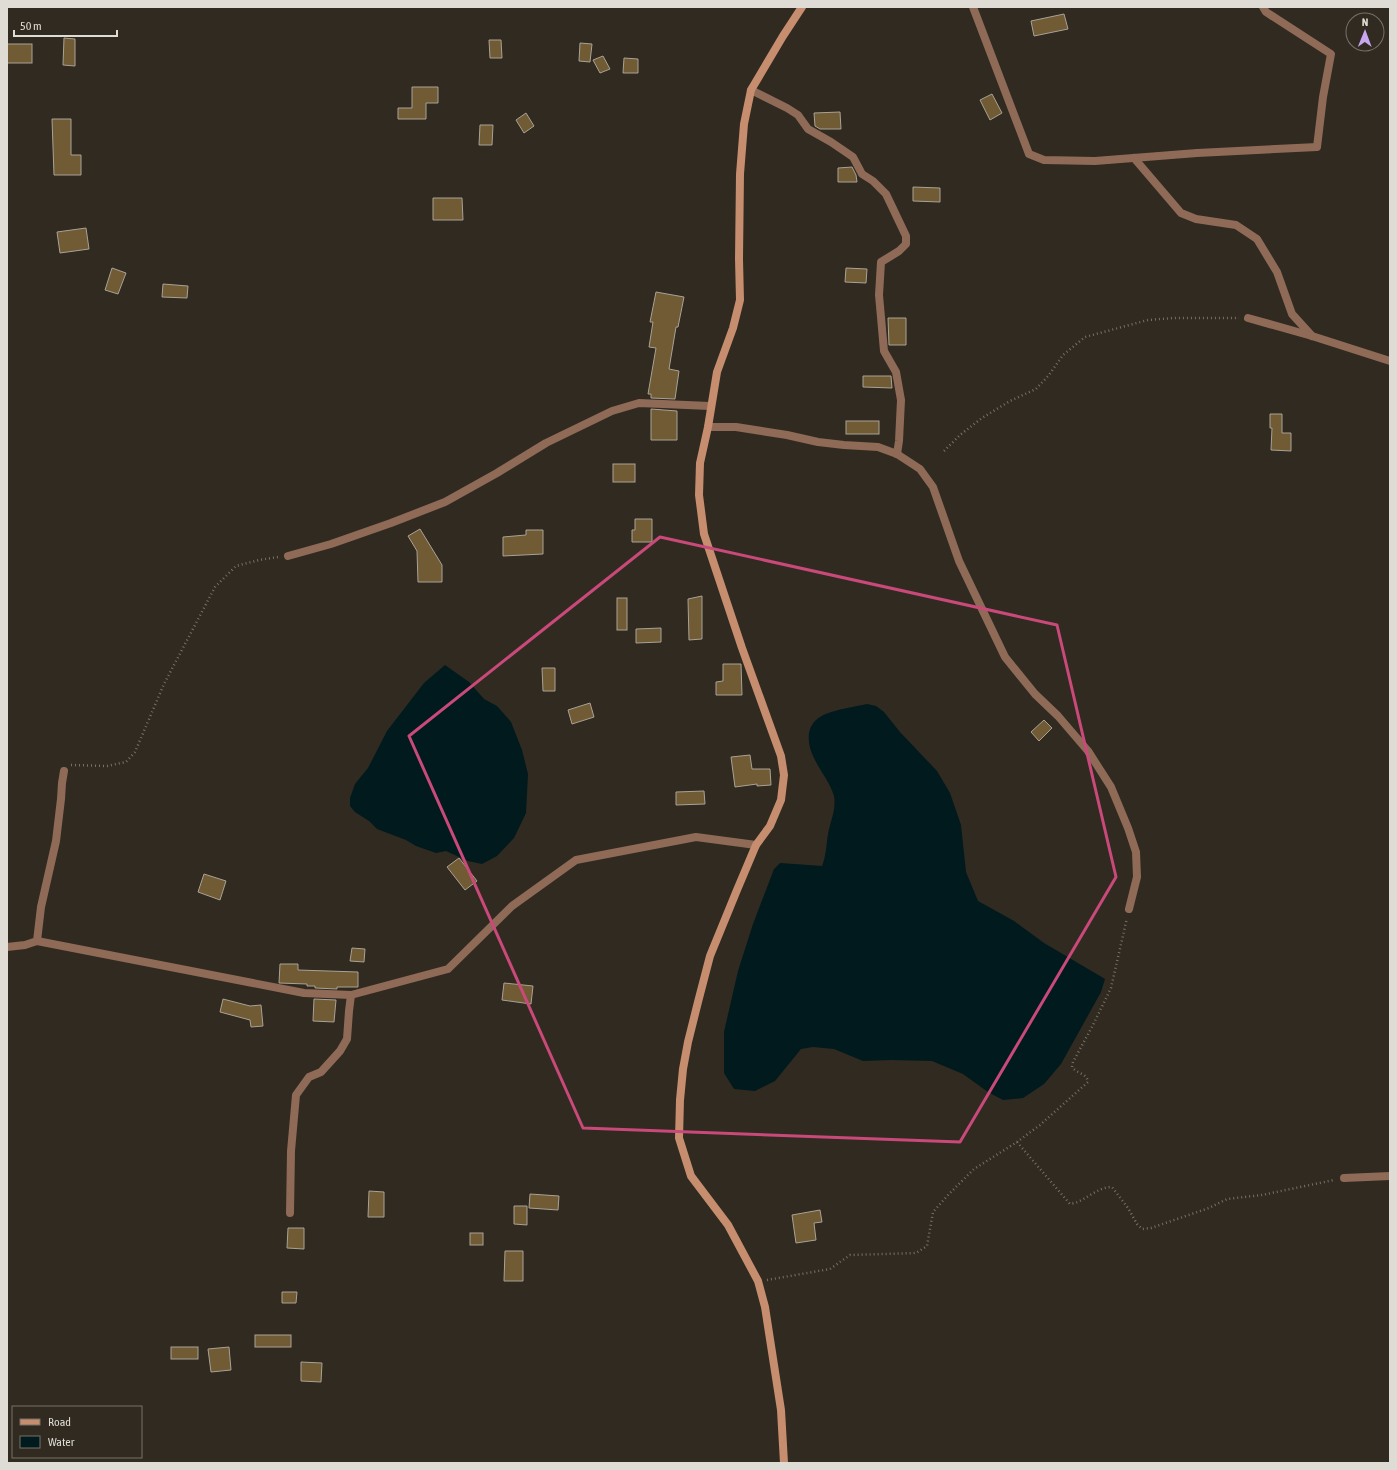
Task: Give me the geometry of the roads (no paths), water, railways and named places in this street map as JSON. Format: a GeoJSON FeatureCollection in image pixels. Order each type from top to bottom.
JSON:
{"type":"FeatureCollection","features":[{"type":"Feature","properties":{"kind":"street"},"geometry":{"type":"LineString","coordinates":[[784,1463],[781,1410],[765,1307],[758,1282],[728,1225],[691,1176],[679,1138],[680,1100],[683,1069],[688,1042],[710,956],[756,844],[770,826],[781,800],[784,775],[776,739],[739,641],[704,534],[699,495],[700,463],[708,427],[710,406],[717,372],[733,328],[740,300],[740,174],[744,124],[751,90],[802,7]]}},
{"type":"Feature","properties":{"kind":"street"},"geometry":{"type":"LineString","coordinates":[[973,7],[1029,154],[1044,160],[1095,161],[1197,153],[1317,147],[1323,97],[1331,54],[1266,12],[1263,7]]}},
{"type":"Feature","properties":{"kind":"street"},"geometry":{"type":"LineString","coordinates":[[751,90],[798,115],[808,129],[853,157],[862,174],[873,181],[886,194],[906,236],[906,244],[899,251],[881,262],[879,295],[884,351],[896,372],[901,400],[897,454]]}},
{"type":"Feature","properties":{"kind":"street"},"geometry":{"type":"LineString","coordinates":[[1134,158],[1181,213],[1196,219],[1236,225],[1257,239],[1276,272],[1292,314],[1312,336]]}},
{"type":"Feature","properties":{"kind":"street"},"geometry":{"type":"LineString","coordinates":[[1248,318],[1312,336],[1390,361]]}},
{"type":"Feature","properties":{"kind":"street"},"geometry":{"type":"LineString","coordinates":[[288,556],[339,541],[445,502],[546,443],[612,411],[639,403],[710,406]]}},
{"type":"Feature","properties":{"kind":"street"},"geometry":{"type":"LineString","coordinates":[[708,427],[736,427],[787,435],[818,442],[878,447],[897,454],[920,469],[933,487],[959,561],[1005,657],[1035,694],[1058,716],[1088,751],[1111,787],[1136,852],[1136,877],[1129,910]]}},
{"type":"Feature","properties":{"kind":"street"},"geometry":{"type":"LineString","coordinates":[[37,941],[41,908],[56,841],[64,771]]}},
{"type":"Feature","properties":{"kind":"street"},"geometry":{"type":"LineString","coordinates":[[7,947],[25,945],[37,941],[304,993],[351,995],[448,969],[512,906],[576,860],[696,837],[756,844]]}},
{"type":"Feature","properties":{"kind":"street"},"geometry":{"type":"LineString","coordinates":[[290,1213],[291,1151],[296,1095],[309,1077],[321,1072],[340,1051],[347,1039],[348,1011],[351,995]]}},
{"type":"Feature","properties":{"kind":"street"},"geometry":{"type":"LineString","coordinates":[[1344,1178],[1390,1176]]}},
{"type":"Feature","properties":{"kind":"water"},"geometry":{"type":"Polygon","coordinates":[[[445,665],[469,682],[484,699],[497,706],[511,722],[522,750],[528,774],[526,813],[514,838],[497,856],[482,864],[468,861],[446,851],[436,853],[377,829],[369,821],[355,812],[350,806],[350,798],[355,784],[368,768],[387,731],[424,683],[445,665]]]}},
{"type":"Feature","properties":{"kind":"water"},"geometry":{"type":"Polygon","coordinates":[[[867,704],[876,706],[884,712],[900,732],[937,771],[950,793],[961,825],[966,872],[978,901],[1014,921],[1044,943],[1105,979],[1101,992],[1061,1064],[1044,1084],[1023,1098],[1003,1100],[988,1092],[963,1074],[932,1061],[863,1061],[834,1049],[813,1047],[801,1049],[775,1081],[755,1091],[734,1089],[724,1073],[724,1032],[738,971],[753,924],[774,869],[780,863],[822,866],[825,857],[828,834],[834,809],[834,796],[812,753],[809,742],[810,730],[815,721],[824,715],[867,704]]]}}]}
